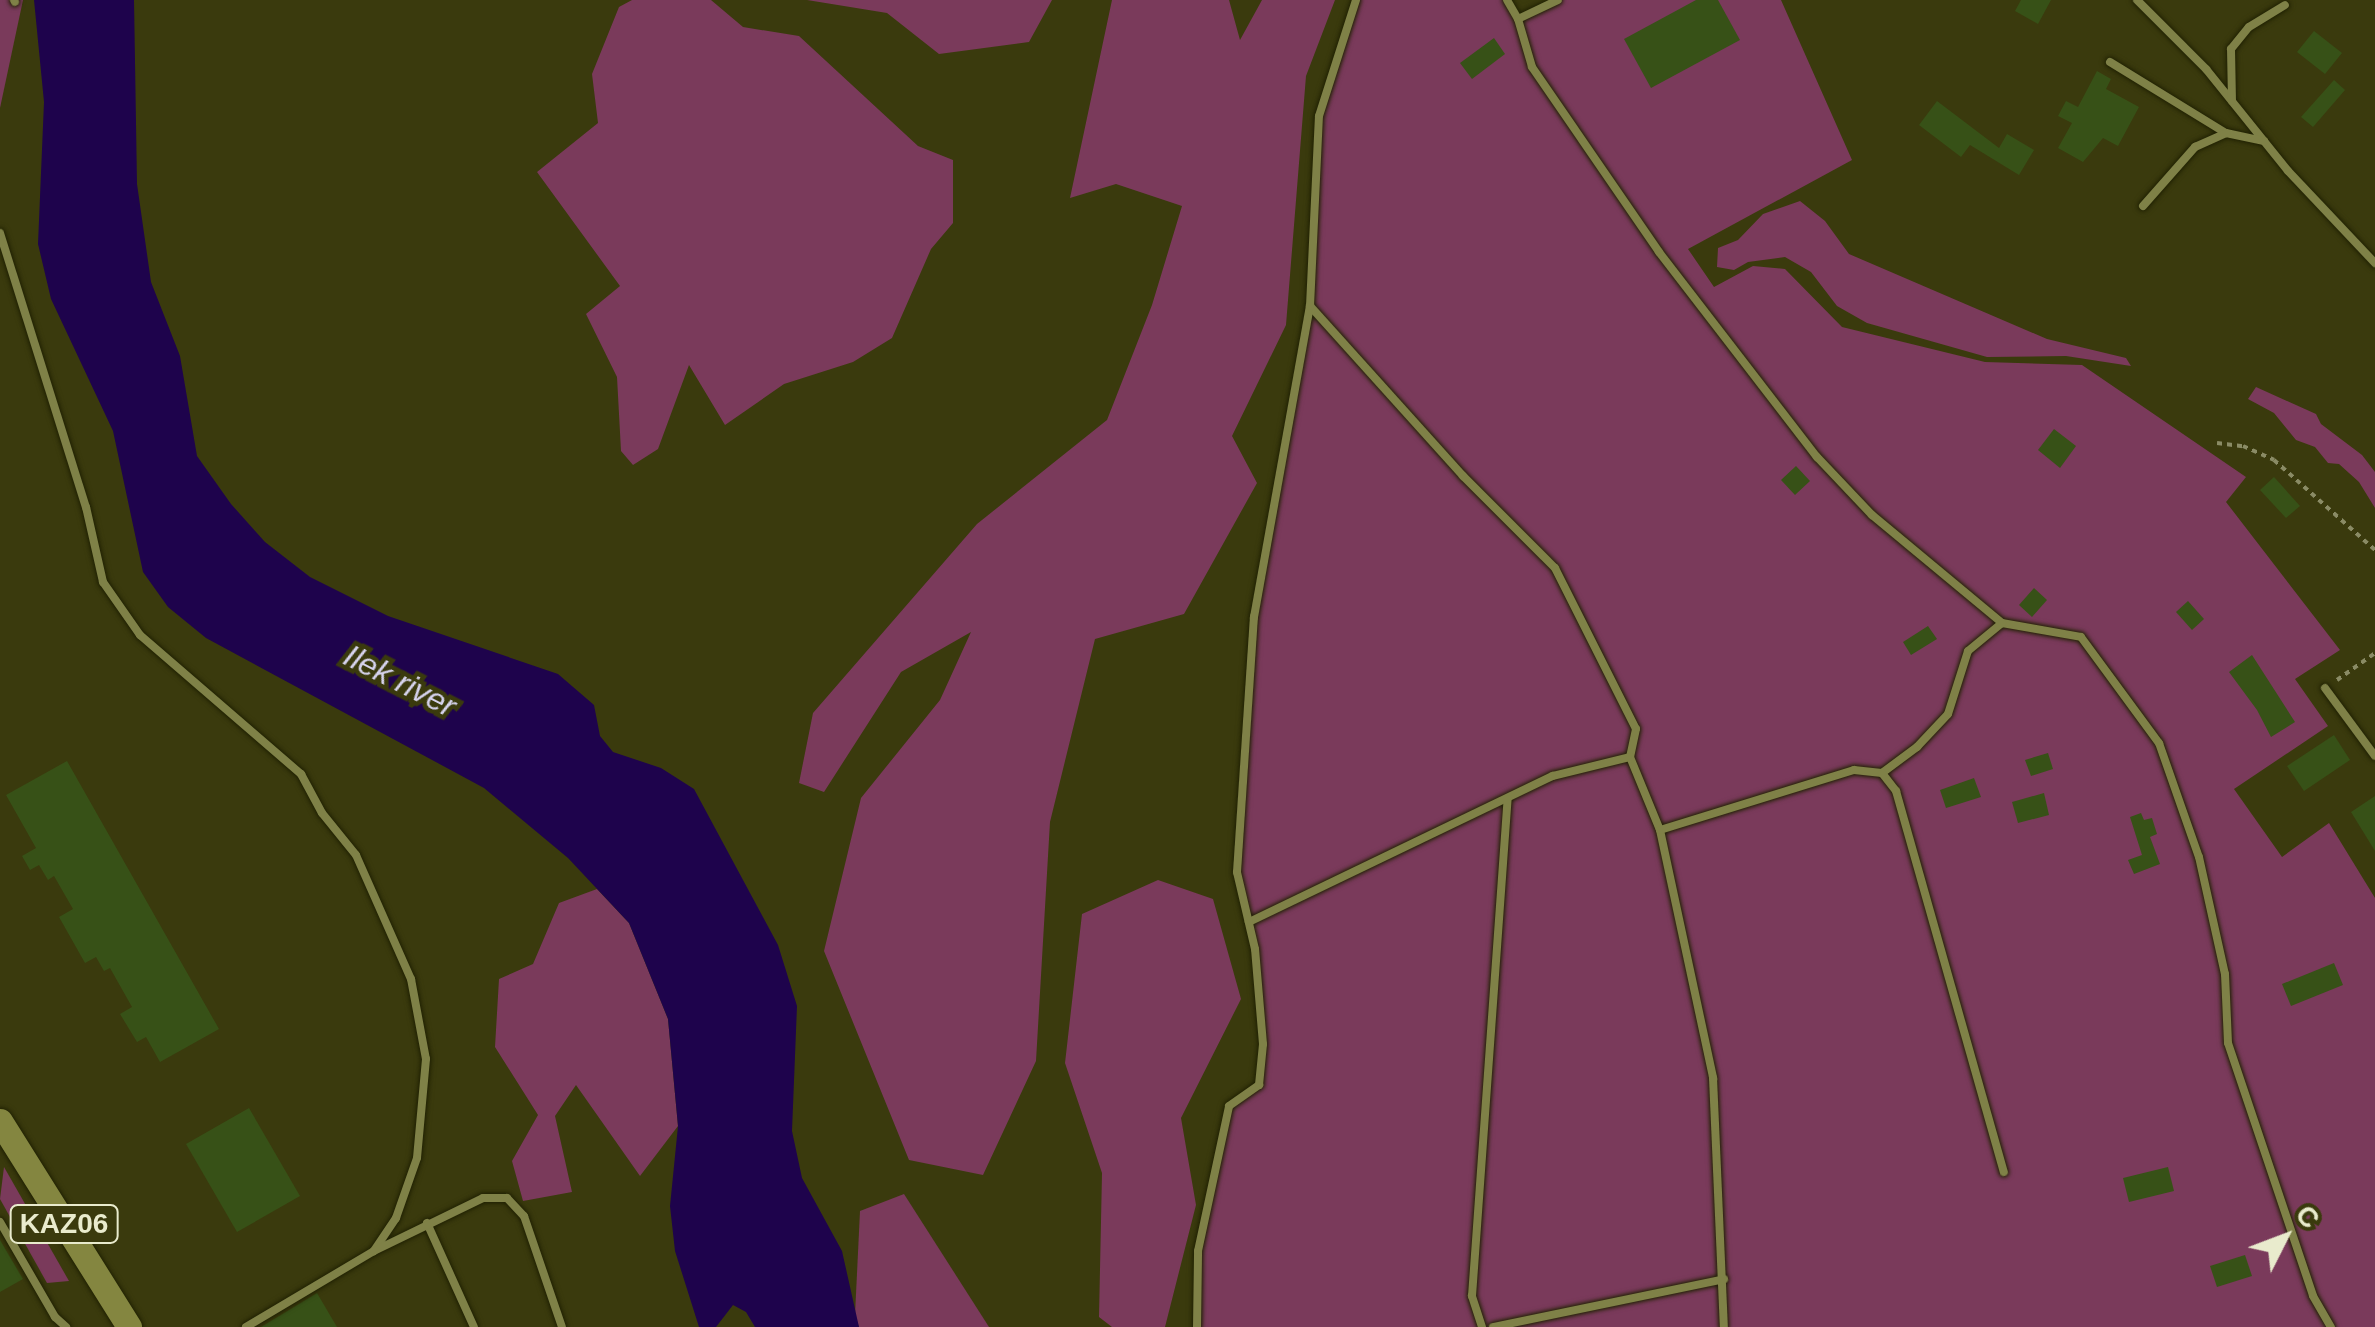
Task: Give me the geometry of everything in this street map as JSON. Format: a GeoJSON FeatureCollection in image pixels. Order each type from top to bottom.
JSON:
{"type":"FeatureCollection","features":[{"type":"Feature","properties":{"kind":"highway","name":"KАZ06"},"geometry":{"type":"LineString","coordinates":[[1,1128],[129,1327]]}},
{"type":"Feature","properties":{"kind":"lane"},"geometry":{"type":"LineString","coordinates":[[1197,1327],[1198,1251],[1229,1106],[1259,1085],[1263,1044],[1256,949],[1237,872],[1254,617],[1310,306],[1320,116],[1356,0]]}},
{"type":"Feature","properties":{"kind":"lane"},"geometry":{"type":"LineString","coordinates":[[1507,0],[1518,18],[1532,67],[1659,252],[1818,457],[1872,515],[2002,624],[2080,638],[2159,743],[2199,857],[2225,974],[2228,1043],[2313,1296],[2331,1327]]}},
{"type":"Feature","properties":{"kind":"lane"},"geometry":{"type":"LineString","coordinates":[[1518,18],[1558,0]]}},
{"type":"Feature","properties":{"kind":"lane"},"geometry":{"type":"LineString","coordinates":[[2137,0],[2375,263]]}},
{"type":"Feature","properties":{"kind":"lane"},"geometry":{"type":"LineString","coordinates":[[2232,101],[2231,49],[2249,27],[2285,5]]}},
{"type":"Feature","properties":{"kind":"lane"},"geometry":{"type":"LineString","coordinates":[[2110,62],[2226,133],[2264,141]]}},
{"type":"Feature","properties":{"kind":"lane"},"geometry":{"type":"LineString","coordinates":[[2143,206],[2195,148],[2226,133]]}},
{"type":"Feature","properties":{"kind":"lane"},"geometry":{"type":"LineString","coordinates":[[0,233],[86,507],[103,582],[140,635],[301,774],[322,813],[356,855],[412,979],[426,1059],[417,1158],[396,1218],[374,1251]]}},
{"type":"Feature","properties":{"kind":"lane"},"geometry":{"type":"LineString","coordinates":[[1310,306],[1463,476],[1554,568],[1636,729],[1630,756],[1660,830],[1714,1078],[1724,1327]]}},
{"type":"Feature","properties":{"kind":"lane"},"geometry":{"type":"LineString","coordinates":[[1882,774],[1917,747],[1948,714],[1968,652],[2002,624]]}},
{"type":"Feature","properties":{"kind":"lane"},"geometry":{"type":"LineString","coordinates":[[2324,688],[2375,756]]}},
{"type":"Feature","properties":{"kind":"lane"},"geometry":{"type":"LineString","coordinates":[[1249,922],[1554,776],[1630,756]]}},
{"type":"Feature","properties":{"kind":"lane"},"geometry":{"type":"LineString","coordinates":[[1660,830],[1854,770],[1882,774],[1896,792],[2004,1172]]}},
{"type":"Feature","properties":{"kind":"lane"},"geometry":{"type":"LineString","coordinates":[[1482,1327],[1472,1296],[1508,799]]}},
{"type":"Feature","properties":{"kind":"lane"},"geometry":{"type":"LineString","coordinates":[[246,1327],[374,1251],[483,1198],[507,1198],[524,1216],[562,1327]]}},
{"type":"Feature","properties":{"kind":"lane"},"geometry":{"type":"LineString","coordinates":[[0,1222],[54,1316],[66,1327]]}},
{"type":"Feature","properties":{"kind":"lane"},"geometry":{"type":"LineString","coordinates":[[427,1224],[474,1327]]}},
{"type":"Feature","properties":{"kind":"lane"},"geometry":{"type":"LineString","coordinates":[[1493,1327],[1724,1279]]}},
{"type":"Feature","properties":{"kind":"path"},"geometry":{"type":"LineString","coordinates":[[2217,443],[2243,446],[2274,460],[2375,550]]}},
{"type":"Feature","properties":{"kind":"path"},"geometry":{"type":"LineString","coordinates":[[2324,688],[2375,652]]}},
{"type":"Feature","properties":{"kind":"shaded area"},"geometry":{"type":"Polygon","coordinates":[[[0,0],[23,0],[0,108],[0,0]]]}},
{"type":"Feature","properties":{"kind":"shaded area"},"geometry":{"type":"Polygon","coordinates":[[[632,0],[711,0],[743,27],[799,36],[918,146],[953,160],[953,223],[931,249],[892,338],[853,362],[784,384],[725,425],[689,365],[658,449],[633,465],[621,451],[617,377],[586,314],[620,286],[537,172],[598,123],[592,74],[619,7],[632,0]]]}},
{"type":"Feature","properties":{"kind":"shaded area"},"geometry":{"type":"Polygon","coordinates":[[[807,0],[1052,0],[1029,42],[939,54],[887,13],[807,0]]]}},
{"type":"Feature","properties":{"kind":"shaded area"},"geometry":{"type":"Polygon","coordinates":[[[1112,0],[1229,0],[1240,40],[1262,0],[1335,0],[1306,76],[1286,325],[1232,436],[1257,483],[1184,614],[1095,639],[1050,822],[1036,1061],[983,1175],[909,1160],[824,951],[861,798],[940,700],[971,632],[901,672],[824,792],[799,783],[813,713],[977,524],[1107,420],[1152,305],[1182,206],[1116,184],[1070,198],[1112,0]]]}},
{"type":"Feature","properties":{"kind":"shaded area"},"geometry":{"type":"Polygon","coordinates":[[[1356,0],[1507,0],[1518,18],[1558,0],[1781,0],[1852,160],[1688,249],[1714,287],[1753,266],[1785,269],[1842,327],[1985,362],[2082,365],[2246,477],[2226,502],[2340,650],[2295,679],[2328,726],[2234,789],[2282,857],[2329,823],[2375,898],[2375,1327],[1197,1327],[1198,1251],[1229,1106],[1259,1085],[1263,1044],[1255,949],[1237,872],[1254,617],[1310,306],[1319,116],[1356,0]]]}},
{"type":"Feature","properties":{"kind":"shaded area"},"geometry":{"type":"Polygon","coordinates":[[[1800,201],[1825,221],[1849,254],[2047,339],[2126,358],[2131,366],[2066,356],[1987,357],[1867,323],[1837,306],[1811,272],[1785,257],[1748,262],[1734,270],[1717,267],[1718,248],[1738,240],[1763,214],[1800,201]]]}},
{"type":"Feature","properties":{"kind":"shaded area"},"geometry":{"type":"Polygon","coordinates":[[[2256,387],[2316,414],[2321,424],[2362,455],[2375,472],[2375,508],[2359,482],[2339,464],[2328,463],[2315,447],[2296,440],[2274,413],[2248,399],[2256,387]]]}},
{"type":"Feature","properties":{"kind":"shaded area"},"geometry":{"type":"Polygon","coordinates":[[[1158,880],[1213,899],[1241,999],[1181,1118],[1196,1205],[1165,1327],[1112,1327],[1099,1317],[1102,1173],[1065,1063],[1082,914],[1158,880]]]}},
{"type":"Feature","properties":{"kind":"shaded area"},"geometry":{"type":"Polygon","coordinates":[[[597,889],[629,923],[668,1019],[678,1126],[640,1176],[576,1085],[555,1116],[572,1192],[523,1201],[512,1161],[538,1115],[495,1047],[499,979],[533,964],[559,903],[597,889]]]}},
{"type":"Feature","properties":{"kind":"shaded area"},"geometry":{"type":"Polygon","coordinates":[[[4,1167],[69,1281],[47,1283],[0,1199],[4,1167]]]}},
{"type":"Feature","properties":{"kind":"shaded area"},"geometry":{"type":"Polygon","coordinates":[[[904,1194],[989,1327],[859,1327],[855,1315],[860,1211],[904,1194]]]}},
{"type":"Feature","properties":{"kind":"water","name":"Ilek river"},"geometry":{"type":"Polygon","coordinates":[[[34,0],[134,0],[137,184],[151,282],[180,356],[197,456],[231,504],[265,542],[310,577],[388,616],[558,674],[594,705],[600,736],[613,752],[661,768],[694,789],[778,945],[797,1006],[792,1131],[802,1178],[842,1251],[859,1327],[755,1327],[746,1312],[733,1305],[716,1327],[699,1327],[675,1251],[670,1206],[678,1126],[668,1019],[629,923],[568,858],[484,788],[206,638],[168,607],[143,572],[113,431],[51,299],[38,244],[44,102],[34,0]]]}},
{"type":"Feature","properties":{"kind":"building"},"geometry":{"type":"Polygon","coordinates":[[[1696,0],[1718,0],[1740,40],[1651,88],[1624,39],[1696,0]]]}},
{"type":"Feature","properties":{"kind":"building"},"geometry":{"type":"Polygon","coordinates":[[[2021,0],[2051,0],[2038,24],[2015,11],[2021,0]]]}},
{"type":"Feature","properties":{"kind":"building"},"geometry":{"type":"Polygon","coordinates":[[[2314,31],[2342,53],[2325,74],[2297,52],[2314,31]]]}},
{"type":"Feature","properties":{"kind":"building"},"geometry":{"type":"Polygon","coordinates":[[[1494,38],[1505,54],[1472,79],[1460,63],[1494,38]]]}},
{"type":"Feature","properties":{"kind":"building"},"geometry":{"type":"Polygon","coordinates":[[[2097,71],[2111,79],[2106,89],[2139,107],[2118,146],[2103,138],[2083,162],[2058,148],[2072,123],[2058,116],[2066,101],[2078,107],[2097,71]]]}},
{"type":"Feature","properties":{"kind":"building"},"geometry":{"type":"Polygon","coordinates":[[[2334,80],[2345,90],[2313,127],[2301,117],[2334,80]]]}},
{"type":"Feature","properties":{"kind":"building"},"geometry":{"type":"Polygon","coordinates":[[[1937,101],[1999,148],[2007,134],[2034,150],[2019,175],[1970,145],[1961,157],[1919,125],[1937,101]]]}},
{"type":"Feature","properties":{"kind":"building"},"geometry":{"type":"Polygon","coordinates":[[[2054,429],[2076,446],[2060,468],[2038,450],[2054,429]]]}},
{"type":"Feature","properties":{"kind":"building"},"geometry":{"type":"Polygon","coordinates":[[[1796,466],[1810,481],[1795,495],[1781,480],[1796,466]]]}},
{"type":"Feature","properties":{"kind":"building"},"geometry":{"type":"Polygon","coordinates":[[[2274,477],[2300,506],[2286,518],[2260,490],[2274,477]]]}},
{"type":"Feature","properties":{"kind":"building"},"geometry":{"type":"Polygon","coordinates":[[[2034,588],[2047,600],[2032,617],[2019,605],[2034,588]]]}},
{"type":"Feature","properties":{"kind":"building"},"geometry":{"type":"Polygon","coordinates":[[[2188,601],[2204,619],[2192,630],[2176,612],[2188,601]]]}},
{"type":"Feature","properties":{"kind":"building"},"geometry":{"type":"Polygon","coordinates":[[[1928,626],[1937,639],[1911,655],[1903,642],[1928,626]]]}},
{"type":"Feature","properties":{"kind":"building"},"geometry":{"type":"Polygon","coordinates":[[[2252,655],[2295,722],[2271,737],[2229,672],[2252,655]]]}},
{"type":"Feature","properties":{"kind":"building"},"geometry":{"type":"Polygon","coordinates":[[[2334,735],[2350,760],[2304,791],[2287,766],[2334,735]]]}},
{"type":"Feature","properties":{"kind":"building"},"geometry":{"type":"Polygon","coordinates":[[[2048,753],[2053,769],[2031,776],[2025,760],[2048,753]]]}},
{"type":"Feature","properties":{"kind":"building"},"geometry":{"type":"Polygon","coordinates":[[[67,761],[219,1029],[160,1062],[146,1037],[137,1042],[120,1014],[132,1007],[110,968],[104,971],[96,957],[85,963],[59,917],[73,909],[54,876],[48,880],[39,865],[30,870],[22,856],[36,848],[6,795],[67,761]]]}},
{"type":"Feature","properties":{"kind":"building"},"geometry":{"type":"Polygon","coordinates":[[[1974,778],[1981,797],[1946,808],[1940,790],[1974,778]]]}},
{"type":"Feature","properties":{"kind":"building"},"geometry":{"type":"Polygon","coordinates":[[[2044,793],[2049,815],[2018,823],[2012,802],[2044,793]]]}},
{"type":"Feature","properties":{"kind":"building"},"geometry":{"type":"Polygon","coordinates":[[[2375,796],[2375,851],[2351,812],[2375,796]]]}},
{"type":"Feature","properties":{"kind":"building"},"geometry":{"type":"Polygon","coordinates":[[[2141,813],[2144,820],[2152,818],[2157,834],[2150,837],[2160,864],[2134,874],[2128,860],[2142,855],[2130,817],[2141,813]]]}},
{"type":"Feature","properties":{"kind":"building"},"geometry":{"type":"Polygon","coordinates":[[[2334,963],[2343,985],[2291,1006],[2282,984],[2334,963]]]}},
{"type":"Feature","properties":{"kind":"building"},"geometry":{"type":"Polygon","coordinates":[[[249,1108],[300,1196],[237,1232],[186,1144],[249,1108]]]}},
{"type":"Feature","properties":{"kind":"building"},"geometry":{"type":"Polygon","coordinates":[[[2168,1167],[2174,1191],[2129,1202],[2123,1178],[2168,1167]]]}},
{"type":"Feature","properties":{"kind":"building"},"geometry":{"type":"Polygon","coordinates":[[[0,1240],[23,1279],[0,1292],[0,1240]]]}},
{"type":"Feature","properties":{"kind":"building"},"geometry":{"type":"Polygon","coordinates":[[[2245,1255],[2252,1276],[2217,1287],[2210,1266],[2245,1255]]]}},
{"type":"Feature","properties":{"kind":"building"},"geometry":{"type":"Polygon","coordinates":[[[317,1293],[337,1327],[261,1327],[317,1293]]]}}]}
